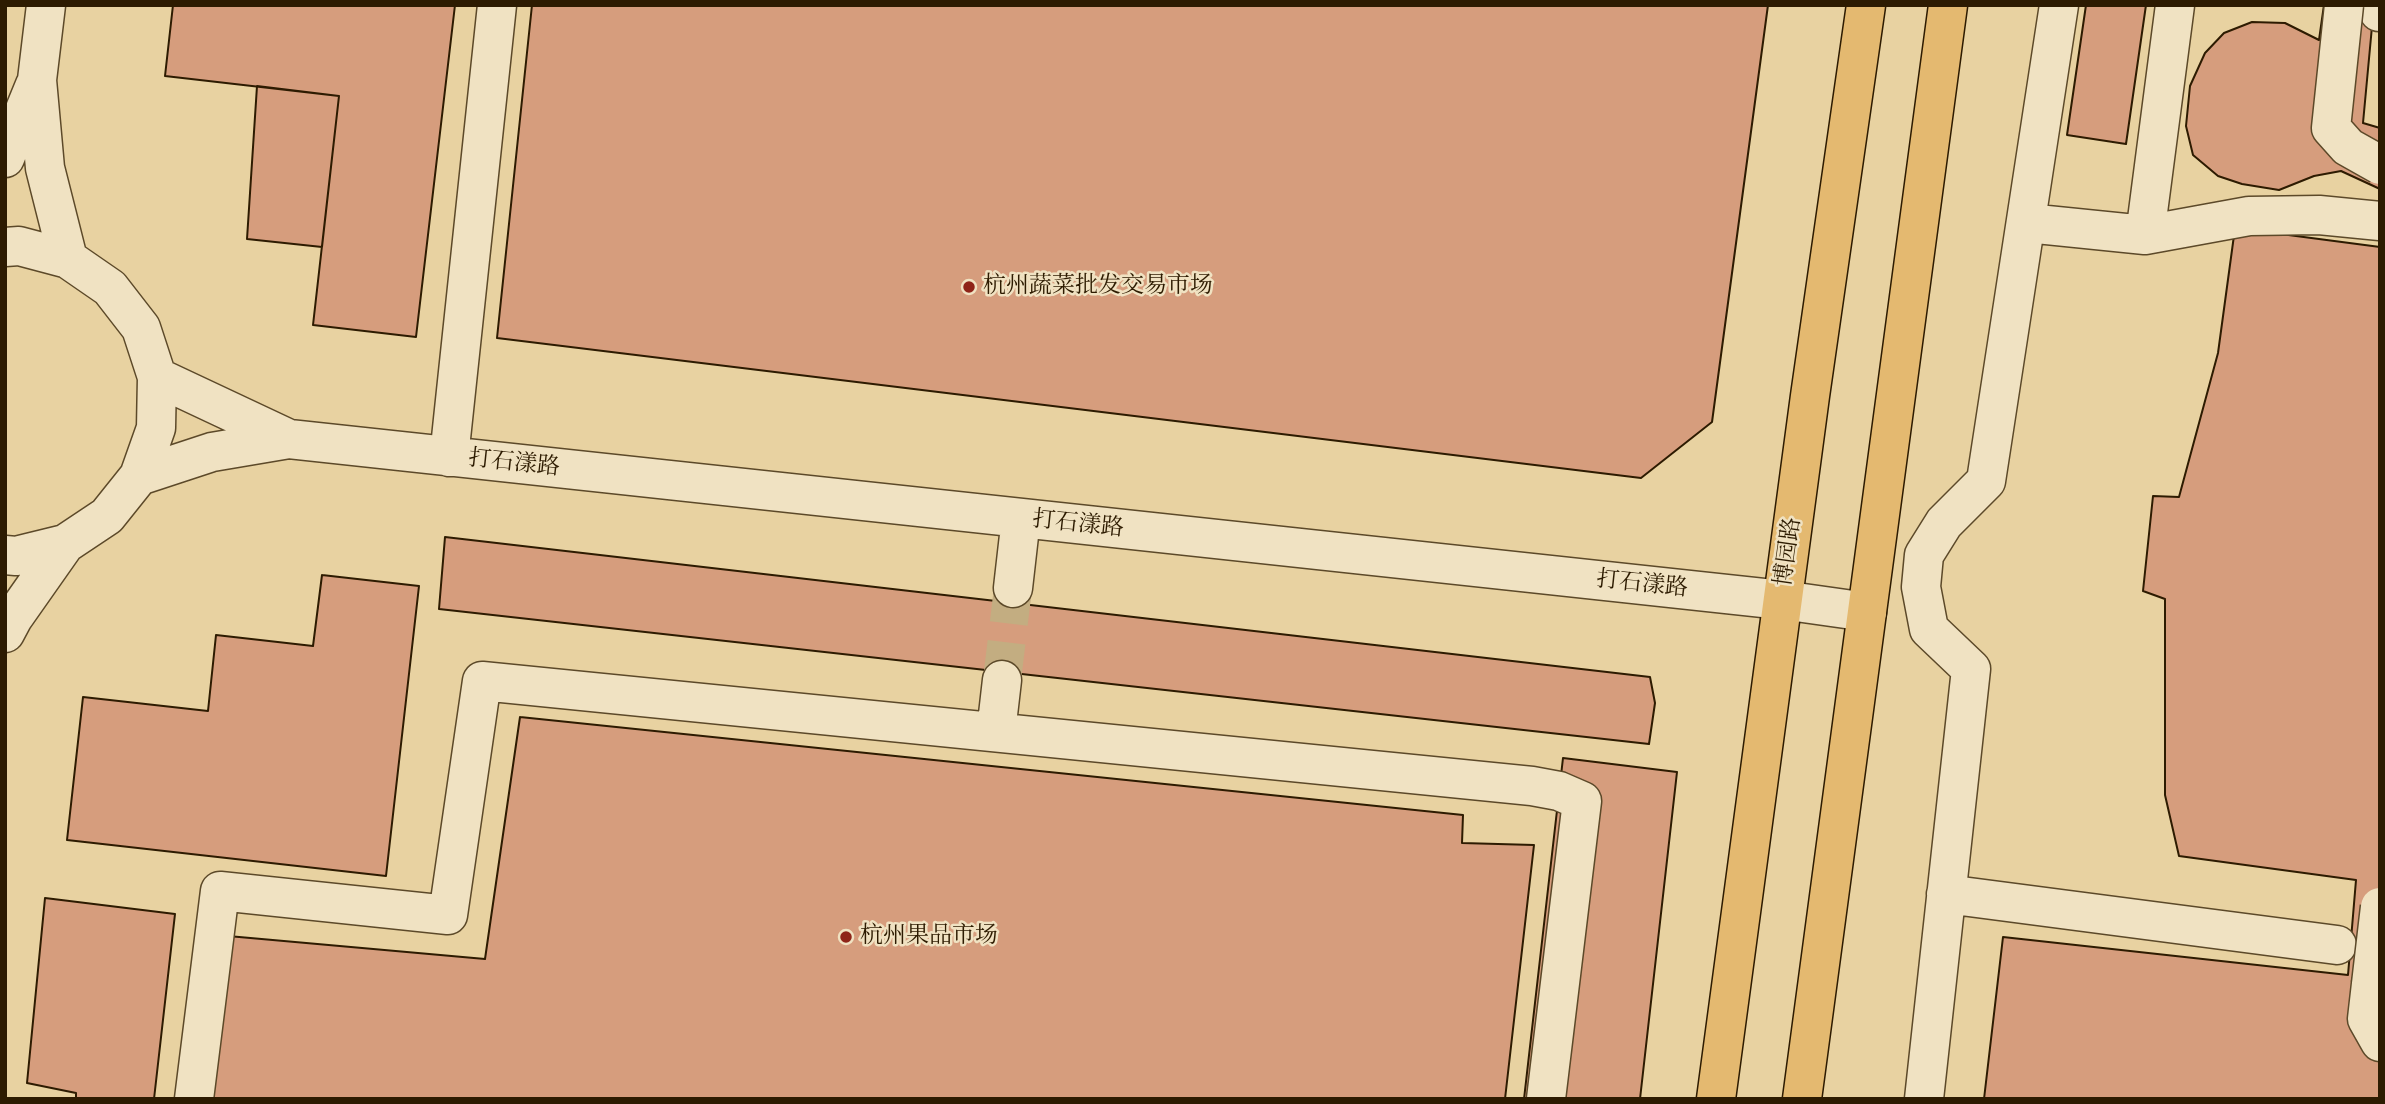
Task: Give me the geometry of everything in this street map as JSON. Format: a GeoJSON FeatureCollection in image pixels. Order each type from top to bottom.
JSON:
{"type":"FeatureCollection","features":[{"type":"Feature","properties":{"kind":"main road","name":"博园路"},"geometry":{"type":"LineString","coordinates":[[1716,1099],[1782,600],[1866,5]]}},
{"type":"Feature","properties":{"kind":"main road"},"geometry":{"type":"LineString","coordinates":[[1802,1099],[1948,5]]}},
{"type":"Feature","properties":{"kind":"street"},"geometry":{"type":"LineString","coordinates":[[46,5],[37,80],[45,168],[68,260]]}},
{"type":"Feature","properties":{"kind":"street"},"geometry":{"type":"LineString","coordinates":[[449,457],[497,5]]}},
{"type":"Feature","properties":{"kind":"street"},"geometry":{"type":"LineString","coordinates":[[1924,1099],[1971,669],[1929,629],[1921,587],[1924,555],[1944,523],[1986,481],[2059,5]]}},
{"type":"Feature","properties":{"kind":"street"},"geometry":{"type":"LineString","coordinates":[[2145,235],[2175,5]]}},
{"type":"Feature","properties":{"kind":"street"},"geometry":{"type":"LineString","coordinates":[[2344,5],[2331,128],[2348,147],[2380,165]]}},
{"type":"Feature","properties":{"kind":"street"},"geometry":{"type":"LineString","coordinates":[[5,158],[37,80]]}},
{"type":"Feature","properties":{"kind":"street"},"geometry":{"type":"LineString","coordinates":[[2027,223],[2145,235],[2249,216],[2319,215],[2380,221]]}},
{"type":"Feature","properties":{"kind":"street"},"geometry":{"type":"LineString","coordinates":[[5,247],[19,246],[68,260],[110,288],[141,328],[157,377],[156,428],[139,476],[107,516],[65,544],[16,556],[5,555]]}},
{"type":"Feature","properties":{"kind":"street"},"geometry":{"type":"LineString","coordinates":[[157,377],[289,439]]}},
{"type":"Feature","properties":{"kind":"street"},"geometry":{"type":"LineString","coordinates":[[139,476],[212,452],[289,439]]}},
{"type":"Feature","properties":{"kind":"street","name":"打石漾路"},"geometry":{"type":"LineString","coordinates":[[289,439],[1782,600],[1867,612]]}},
{"type":"Feature","properties":{"kind":"street"},"geometry":{"type":"LineString","coordinates":[[1013,588],[1021,519]]}},
{"type":"Feature","properties":{"kind":"street"},"geometry":{"type":"LineString","coordinates":[[5,633],[12,618],[65,544]]}},
{"type":"Feature","properties":{"kind":"street"},"geometry":{"type":"LineString","coordinates":[[1874,562],[1924,555]]}},
{"type":"Feature","properties":{"kind":"street"},"geometry":{"type":"LineString","coordinates":[[996,732],[1002,680]]}},
{"type":"Feature","properties":{"kind":"street"},"geometry":{"type":"LineString","coordinates":[[194,1099],[220,891],[448,915],[482,681],[1532,786],[1559,791],[1582,801],[1546,1099]]}},
{"type":"Feature","properties":{"kind":"street"},"geometry":{"type":"LineString","coordinates":[[1946,894],[2337,944]]}},
{"type":"Feature","properties":{"kind":"street"},"geometry":{"type":"LineString","coordinates":[[2380,907],[2367,1019],[2380,1042]]}},
{"type":"Feature","properties":{"kind":"building"},"geometry":{"type":"Polygon","coordinates":[[[173,5],[455,5],[416,337],[313,325],[339,96],[165,76],[173,5]]]}},
{"type":"Feature","properties":{"kind":"building","name":"杭州蔬菜批发交易市场"},"geometry":{"type":"Polygon","coordinates":[[[532,5],[1768,5],[1712,422],[1641,478],[497,338],[532,5]]]}},
{"type":"Feature","properties":{"kind":"building"},"geometry":{"type":"Polygon","coordinates":[[[2086,5],[2146,5],[2126,144],[2067,135],[2086,5]]]}},
{"type":"Feature","properties":{"kind":"building"},"geometry":{"type":"Polygon","coordinates":[[[2324,5],[2374,5],[2363,123],[2380,128],[2380,189],[2341,171],[2314,176],[2279,190],[2242,184],[2218,176],[2193,155],[2186,126],[2190,86],[2205,53],[2224,33],[2252,22],[2285,23],[2319,40],[2324,5]]]}},
{"type":"Feature","properties":{"kind":"building"},"geometry":{"type":"Polygon","coordinates":[[[257,86],[339,96],[322,247],[247,239],[257,86]]]}},
{"type":"Feature","properties":{"kind":"building"},"geometry":{"type":"Polygon","coordinates":[[[2235,228],[2380,247],[2380,1099],[1984,1099],[2003,937],[2348,975],[2356,880],[2179,856],[2165,795],[2165,599],[2143,591],[2153,496],[2179,497],[2218,353],[2235,228]]]}},
{"type":"Feature","properties":{"kind":"building"},"geometry":{"type":"Polygon","coordinates":[[[445,537],[1650,677],[1655,703],[1649,744],[439,609],[445,537]]]}},
{"type":"Feature","properties":{"kind":"building"},"geometry":{"type":"Polygon","coordinates":[[[322,575],[419,586],[386,876],[67,840],[83,697],[208,711],[216,635],[313,646],[322,575]]]}},
{"type":"Feature","properties":{"kind":"building"},"geometry":{"type":"Polygon","coordinates":[[[520,717],[1463,815],[1462,843],[1534,845],[1505,1099],[212,1099],[228,936],[485,959],[520,717]]]}},
{"type":"Feature","properties":{"kind":"building"},"geometry":{"type":"Polygon","coordinates":[[[1563,758],[1677,772],[1640,1099],[1524,1099],[1563,758]]]}},
{"type":"Feature","properties":{"kind":"building"},"geometry":{"type":"Polygon","coordinates":[[[45,898],[175,914],[154,1099],[76,1099],[76,1093],[27,1083],[45,898]]]}},
{"type":"Feature","properties":{"kind":"tunnel"},"geometry":{"type":"LineString","coordinates":[[1002,680],[1013,588]]}},
{"type":"Feature","properties":{"kind":"place","name":"杭州蔬菜批发交易市场"},"geometry":{"type":"Point","coordinates":[969,287]}},
{"type":"Feature","properties":{"kind":"place","name":"杭州果品市场"},"geometry":{"type":"Point","coordinates":[846,937]}}]}
